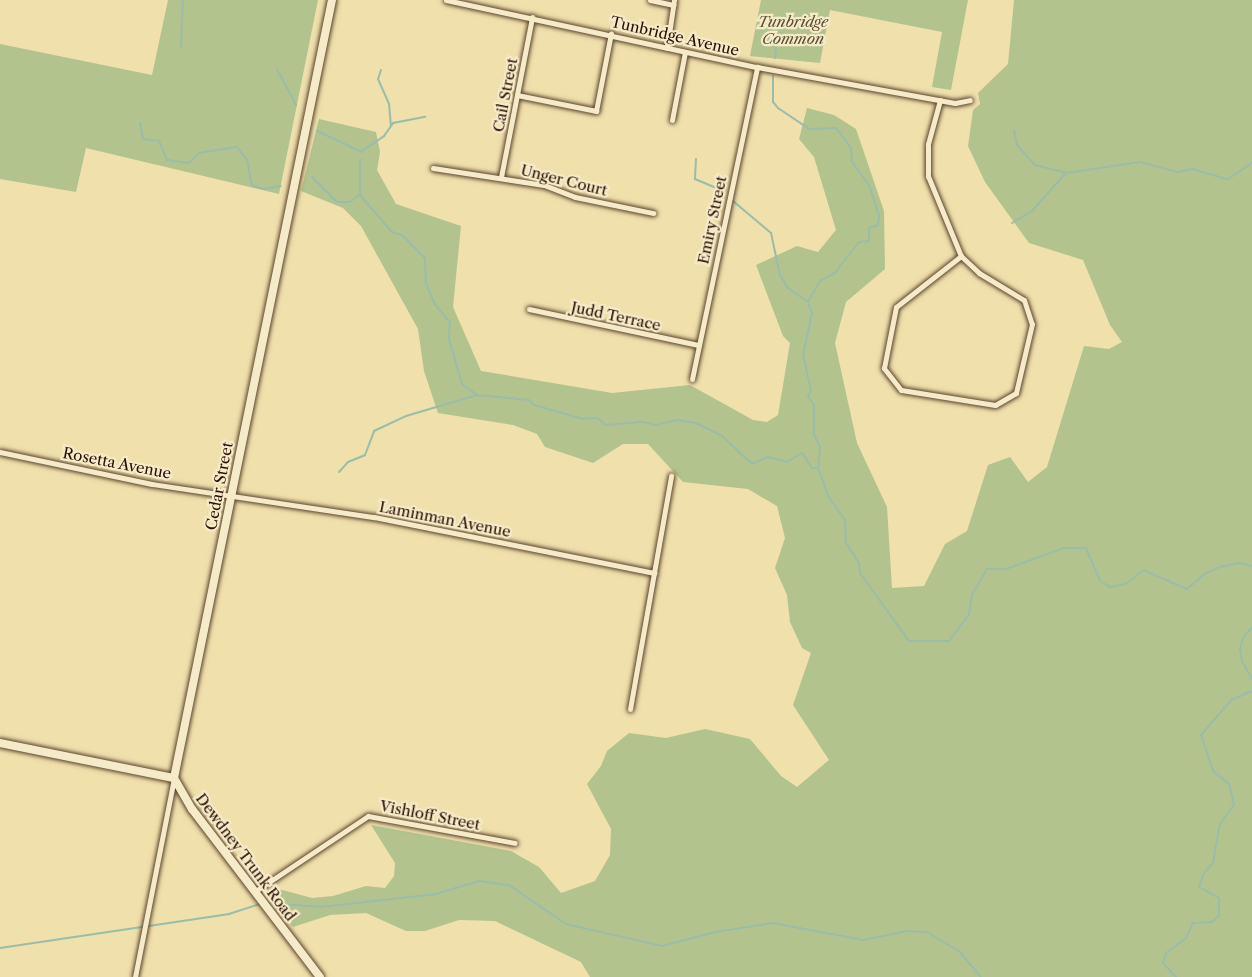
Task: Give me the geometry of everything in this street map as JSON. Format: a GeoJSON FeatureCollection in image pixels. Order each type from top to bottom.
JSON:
{"type":"FeatureCollection","features":[{"type":"Feature","properties":{"kind":"main road","name":"Cedar Street"},"geometry":{"type":"LineString","coordinates":[[174,778],[332,0]]}},
{"type":"Feature","properties":{"kind":"main road"},"geometry":{"type":"LineString","coordinates":[[0,743],[174,778]]}},
{"type":"Feature","properties":{"kind":"main road","name":"Dewdney Trunk Road"},"geometry":{"type":"LineString","coordinates":[[174,778],[192,809],[320,977]]}},
{"type":"Feature","properties":{"kind":"street","name":"Tunbridge Avenue"},"geometry":{"type":"LineString","coordinates":[[446,0],[612,33],[667,48],[757,67],[955,103],[970,100]]}},
{"type":"Feature","properties":{"kind":"street"},"geometry":{"type":"LineString","coordinates":[[650,0],[673,3],[667,48]]}},
{"type":"Feature","properties":{"kind":"street","name":"Cail Street"},"geometry":{"type":"LineString","coordinates":[[501,177],[532,17]]}},
{"type":"Feature","properties":{"kind":"street"},"geometry":{"type":"LineString","coordinates":[[517,95],[596,111],[612,33]]}},
{"type":"Feature","properties":{"kind":"street"},"geometry":{"type":"LineString","coordinates":[[672,120],[685,52]]}},
{"type":"Feature","properties":{"kind":"street","name":"Emiry Street"},"geometry":{"type":"LineString","coordinates":[[692,379],[757,67]]}},
{"type":"Feature","properties":{"kind":"street"},"geometry":{"type":"LineString","coordinates":[[940,100],[928,144],[928,176],[961,256],[979,273],[1024,300],[1032,324],[1016,393],[995,405],[901,390],[884,368],[896,307],[961,256]]}},
{"type":"Feature","properties":{"kind":"street","name":"Unger Court"},"geometry":{"type":"LineString","coordinates":[[433,168],[492,179],[501,177],[653,213]]}},
{"type":"Feature","properties":{"kind":"street","name":"Judd Terrace"},"geometry":{"type":"LineString","coordinates":[[529,309],[698,345]]}},
{"type":"Feature","properties":{"kind":"street","name":"Rosetta Avenue"},"geometry":{"type":"LineString","coordinates":[[0,452],[152,484],[231,495]]}},
{"type":"Feature","properties":{"kind":"street"},"geometry":{"type":"LineString","coordinates":[[630,709],[671,476]]}},
{"type":"Feature","properties":{"kind":"street","name":"Laminman Avenue"},"geometry":{"type":"LineString","coordinates":[[231,495],[374,517],[654,573]]}},
{"type":"Feature","properties":{"kind":"street","name":"Cedar Street"},"geometry":{"type":"LineString","coordinates":[[135,977],[174,778]]}},
{"type":"Feature","properties":{"kind":"street","name":"Vishloff Street"},"geometry":{"type":"LineString","coordinates":[[254,892],[368,816],[515,843]]}},
{"type":"Feature","properties":{"kind":"green space"},"geometry":{"type":"Polygon","coordinates":[[[168,0],[318,0],[279,194],[86,148],[76,192],[0,179],[0,44],[152,75],[168,0]]]}},
{"type":"Feature","properties":{"kind":"green space","name":"Tunbridge Common"},"geometry":{"type":"Polygon","coordinates":[[[761,0],[968,0],[951,90],[932,87],[942,32],[830,10],[820,63],[750,56],[761,0]]]}},
{"type":"Feature","properties":{"kind":"green space"},"geometry":{"type":"Polygon","coordinates":[[[1014,0],[1252,0],[1252,977],[590,977],[581,962],[495,921],[459,920],[425,931],[406,931],[366,913],[330,915],[293,927],[269,899],[275,888],[312,898],[333,896],[366,886],[385,888],[394,876],[395,863],[371,825],[511,851],[539,867],[561,893],[595,881],[610,855],[611,829],[587,784],[601,766],[607,751],[629,733],[666,738],[705,729],[750,739],[781,776],[797,787],[829,760],[793,705],[811,653],[802,648],[790,622],[787,595],[775,568],[785,538],[777,506],[748,489],[683,482],[648,444],[623,444],[593,463],[545,447],[537,434],[513,425],[438,413],[424,371],[418,329],[361,226],[343,208],[301,191],[319,119],[376,132],[380,152],[377,170],[396,204],[461,226],[453,307],[481,371],[612,393],[690,385],[753,420],[767,422],[778,415],[790,343],[783,336],[756,265],[797,246],[818,252],[836,230],[814,157],[799,139],[807,108],[834,115],[856,129],[884,211],[885,269],[846,302],[835,343],[857,443],[887,507],[892,588],[924,586],[945,544],[967,531],[988,465],[1010,457],[1028,482],[1047,467],[1084,346],[1109,349],[1122,342],[1110,325],[1083,260],[1029,243],[985,182],[968,146],[973,110],[980,104],[978,93],[1008,64],[1014,0]]]}},
{"type":"Feature","properties":{"kind":"waterway"},"geometry":{"type":"LineString","coordinates":[[181,47],[183,0]]}},
{"type":"Feature","properties":{"kind":"waterway"},"geometry":{"type":"LineString","coordinates":[[775,58],[778,22]]}},
{"type":"Feature","properties":{"kind":"waterway"},"geometry":{"type":"LineString","coordinates":[[277,69],[296,105]]}},
{"type":"Feature","properties":{"kind":"waterway"},"geometry":{"type":"LineString","coordinates":[[381,70],[378,79],[389,104],[391,126]]}},
{"type":"Feature","properties":{"kind":"waterway"},"geometry":{"type":"LineString","coordinates":[[773,76],[773,102],[778,108],[809,129],[836,128],[851,148],[852,162],[869,185],[879,216],[878,225],[869,228],[869,241],[859,242],[835,273],[820,281],[808,302],[812,313],[803,355],[811,390],[808,397],[814,405],[814,434],[820,447],[818,468]]}},
{"type":"Feature","properties":{"kind":"waterway"},"geometry":{"type":"LineString","coordinates":[[362,151],[384,136],[393,123],[425,117]]}},
{"type":"Feature","properties":{"kind":"waterway"},"geometry":{"type":"LineString","coordinates":[[140,123],[143,139],[159,141],[167,160],[189,163],[199,153],[237,147],[247,160],[252,186],[264,189],[281,186]]}},
{"type":"Feature","properties":{"kind":"waterway"},"geometry":{"type":"LineString","coordinates":[[317,131],[362,152]]}},
{"type":"Feature","properties":{"kind":"waterway"},"geometry":{"type":"LineString","coordinates":[[1014,131],[1017,145],[1035,165],[1066,173],[1140,162],[1178,172],[1192,169],[1228,179],[1252,163]]}},
{"type":"Feature","properties":{"kind":"waterway"},"geometry":{"type":"LineString","coordinates":[[696,159],[695,179],[718,189]]}},
{"type":"Feature","properties":{"kind":"waterway"},"geometry":{"type":"LineString","coordinates":[[360,160],[360,195],[392,232],[402,235],[425,258],[426,283],[434,303],[450,323],[449,339],[462,384],[477,395],[529,400],[534,405],[583,419],[597,418],[606,425],[643,422],[656,425],[677,420],[696,423],[721,435],[752,464],[767,457],[787,462],[802,453],[812,468],[818,468],[828,496],[845,520],[846,543],[859,563],[860,573],[909,641],[949,641],[969,614],[972,595],[987,569],[1006,569],[1064,548],[1086,548],[1100,581],[1110,587],[1126,584],[1143,570],[1187,589],[1204,574],[1220,567],[1239,563],[1252,566]]}},
{"type":"Feature","properties":{"kind":"waterway"},"geometry":{"type":"LineString","coordinates":[[1012,223],[1032,211],[1065,174]]}},
{"type":"Feature","properties":{"kind":"waterway"},"geometry":{"type":"LineString","coordinates":[[312,177],[337,202],[350,202],[359,195]]}},
{"type":"Feature","properties":{"kind":"waterway"},"geometry":{"type":"LineString","coordinates":[[733,201],[771,233],[780,275],[788,288],[808,302]]}},
{"type":"Feature","properties":{"kind":"waterway"},"geometry":{"type":"LineString","coordinates":[[339,472],[348,462],[365,455],[374,431],[406,416],[477,395]]}},
{"type":"Feature","properties":{"kind":"waterway"},"geometry":{"type":"LineString","coordinates":[[1252,627],[1243,638],[1240,649],[1242,661],[1252,679]]}},
{"type":"Feature","properties":{"kind":"waterway"},"geometry":{"type":"LineString","coordinates":[[1176,977],[1163,963],[1166,953],[1186,938],[1193,923],[1212,922],[1219,916],[1219,898],[1199,887],[1204,873],[1213,863],[1220,824],[1234,805],[1229,784],[1213,771],[1201,735],[1231,700],[1252,691]]}},
{"type":"Feature","properties":{"kind":"waterway"},"geometry":{"type":"LineString","coordinates":[[268,903],[321,907],[436,894],[479,881],[509,885],[566,924],[662,946],[715,932],[773,923],[863,940],[908,931],[927,932],[959,951],[981,977]]}},
{"type":"Feature","properties":{"kind":"waterway"},"geometry":{"type":"LineString","coordinates":[[0,948],[229,914],[262,903]]}}]}
